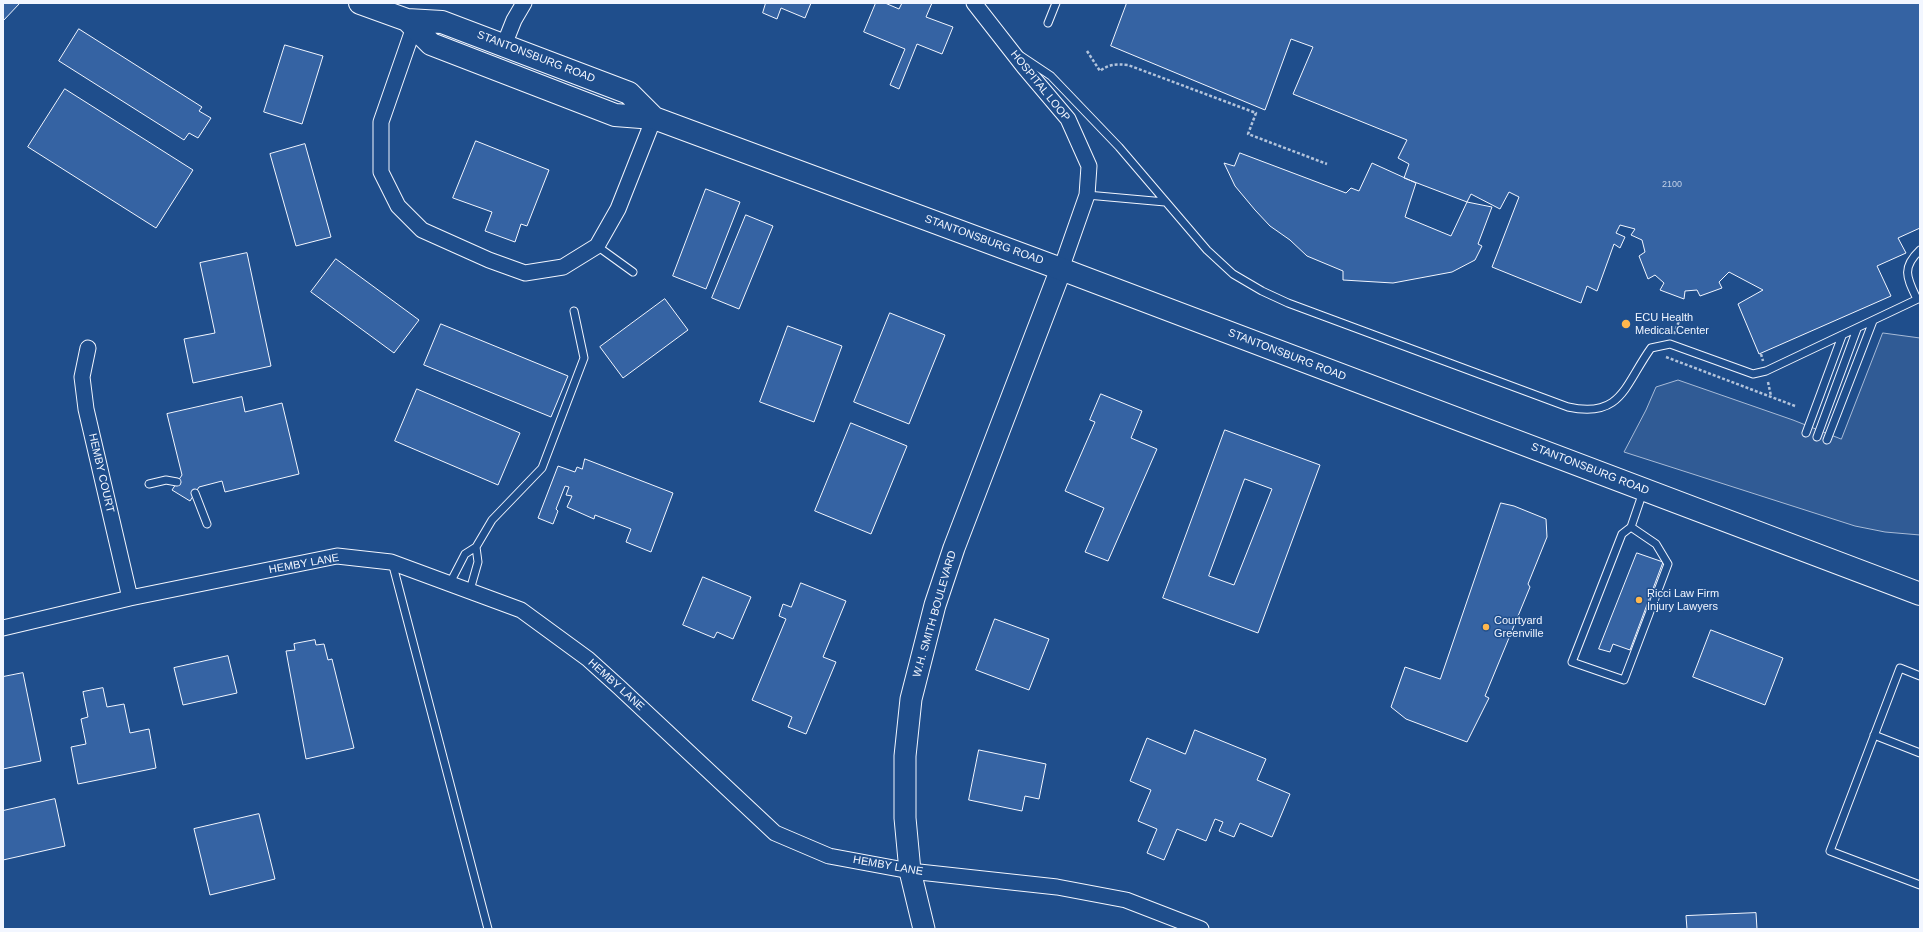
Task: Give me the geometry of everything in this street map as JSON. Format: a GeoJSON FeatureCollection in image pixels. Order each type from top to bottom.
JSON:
{"type":"FeatureCollection","features":[{"type":"Feature","properties":{"kind":"main road","name":"STANTONSBURG ROAD"},"geometry":{"type":"LineString","coordinates":[[360,3],[410,24],[431,44],[615,115],[654,118],[1061,269],[1920,594]]}},
{"type":"Feature","properties":{"kind":"main road","name":"STANTONSBURG ROAD"},"geometry":{"type":"LineString","coordinates":[[410,24],[442,22],[629,93],[654,118]]}},
{"type":"Feature","properties":{"kind":"street"},"geometry":{"type":"LineString","coordinates":[[504,45],[514,20],[524,3]]}},
{"type":"Feature","properties":{"kind":"street","name":"HOSPITAL LOOP"},"geometry":{"type":"LineString","coordinates":[[974,3],[1007,46],[1068,119],[1089,166],[1087,196],[1061,269]]}},
{"type":"Feature","properties":{"kind":"street"},"geometry":{"type":"LineString","coordinates":[[410,24],[381,122],[381,172],[398,206],[422,230],[489,260],[525,273],[563,267],[597,246],[618,210],[654,118]]}},
{"type":"Feature","properties":{"kind":"street","name":"W.H. SMITH BOULEVARD"},"geometry":{"type":"LineString","coordinates":[[924,929],[910,871],[905,818],[905,756],[911,699],[935,605],[954,548],[1061,269]]}},
{"type":"Feature","properties":{"kind":"street","name":"HEMBY COURT"},"geometry":{"type":"LineString","coordinates":[[88,348],[82,377],[86,409],[130,598]]}},
{"type":"Feature","properties":{"kind":"street","name":"HEMBY LANE"},"geometry":{"type":"LineString","coordinates":[[3,628],[130,598],[337,556],[392,562],[521,610],[588,659],[702,763],[775,833],[829,856],[910,871],[1057,887],[1126,900],[1201,929]]}},
{"type":"Feature","properties":{"kind":"lane"},"geometry":{"type":"LineString","coordinates":[[1048,23],[1056,3]]}},
{"type":"Feature","properties":{"kind":"lane"},"geometry":{"type":"LineString","coordinates":[[1007,46],[1051,76],[1119,147],[1164,202],[1207,250],[1233,274],[1262,291],[1288,303],[1546,400],[1585,411],[1602,409],[1616,400],[1651,348],[1670,344],[1753,374],[1766,371],[1857,329],[1918,298],[1908,282],[1907,270],[1911,259],[1920,250]]}},
{"type":"Feature","properties":{"kind":"lane"},"geometry":{"type":"LineString","coordinates":[[1087,196],[1164,202]]}},
{"type":"Feature","properties":{"kind":"lane"},"geometry":{"type":"LineString","coordinates":[[597,246],[633,272]]}},
{"type":"Feature","properties":{"kind":"lane"},"geometry":{"type":"LineString","coordinates":[[450,583],[465,554],[476,547],[492,520],[542,468],[584,358],[574,311]]}},
{"type":"Feature","properties":{"kind":"lane"},"geometry":{"type":"LineString","coordinates":[[1827,440],[1873,321]]}},
{"type":"Feature","properties":{"kind":"lane"},"geometry":{"type":"LineString","coordinates":[[1817,437],[1857,329]]}},
{"type":"Feature","properties":{"kind":"lane"},"geometry":{"type":"LineString","coordinates":[[1806,433],[1842,336]]}},
{"type":"Feature","properties":{"kind":"lane"},"geometry":{"type":"LineString","coordinates":[[149,484],[166,480],[177,482]]}},
{"type":"Feature","properties":{"kind":"lane"},"geometry":{"type":"LineString","coordinates":[[1631,526],[1656,544],[1668,564],[1624,680],[1572,662],[1622,534],[1631,526],[1644,490]]}},
{"type":"Feature","properties":{"kind":"lane"},"geometry":{"type":"LineString","coordinates":[[195,493],[207,524]]}},
{"type":"Feature","properties":{"kind":"lane"},"geometry":{"type":"LineString","coordinates":[[470,590],[478,562],[476,547]]}},
{"type":"Feature","properties":{"kind":"lane"},"geometry":{"type":"LineString","coordinates":[[392,562],[488,929]]}},
{"type":"Feature","properties":{"kind":"lane"},"geometry":{"type":"LineString","coordinates":[[1920,676],[1900,668],[1830,851],[1920,885]]}},
{"type":"Feature","properties":{"kind":"lane"},"geometry":{"type":"LineString","coordinates":[[1874,735],[1920,753]]}},
{"type":"Feature","properties":{"kind":"path"},"geometry":{"type":"LineString","coordinates":[[1087,51],[1100,71],[1107,65],[1128,65],[1256,113],[1248,134],[1327,164]]}},
{"type":"Feature","properties":{"kind":"shaded area"},"geometry":{"type":"Polygon","coordinates":[[[1883,333],[1920,338],[1920,535],[1885,532],[1855,526],[1624,452],[1656,387],[1678,380],[1793,420],[1841,439],[1883,333]]]}},
{"type":"Feature","properties":{"kind":"building"},"geometry":{"type":"Polygon","coordinates":[[[3,3],[20,3],[3,21],[3,3]]]}},
{"type":"Feature","properties":{"kind":"building"},"geometry":{"type":"Polygon","coordinates":[[[766,3],[811,3],[805,18],[781,8],[777,19],[763,13],[766,3]]]}},
{"type":"Feature","properties":{"kind":"building"},"geometry":{"type":"Polygon","coordinates":[[[876,3],[885,3],[899,9],[902,3],[932,3],[926,17],[953,27],[942,54],[917,44],[899,89],[890,85],[905,49],[864,32],[876,3]]]}},
{"type":"Feature","properties":{"kind":"building","name":"ECU Health Medical Center"},"geometry":{"type":"Polygon","coordinates":[[[1127,3],[1920,3],[1920,228],[1898,238],[1906,253],[1877,266],[1891,296],[1759,354],[1738,304],[1763,290],[1729,272],[1719,282],[1722,288],[1700,296],[1697,290],[1685,291],[1684,299],[1660,290],[1664,283],[1655,275],[1648,279],[1639,256],[1645,252],[1642,240],[1631,235],[1635,229],[1620,225],[1616,233],[1625,237],[1620,248],[1614,244],[1597,291],[1587,286],[1581,303],[1492,267],[1519,197],[1509,192],[1500,209],[1471,194],[1467,202],[1404,178],[1409,164],[1398,158],[1407,140],[1293,94],[1313,47],[1291,39],[1265,110],[1111,46],[1127,3]]]}},
{"type":"Feature","properties":{"kind":"building"},"geometry":{"type":"Polygon","coordinates":[[[79,29],[202,107],[199,111],[211,118],[198,138],[189,133],[184,140],[59,61],[79,29]]]}},
{"type":"Feature","properties":{"kind":"building"},"geometry":{"type":"Polygon","coordinates":[[[285,45],[323,56],[302,124],[264,112],[285,45]]]}},
{"type":"Feature","properties":{"kind":"building"},"geometry":{"type":"Polygon","coordinates":[[[65,89],[193,170],[156,228],[28,147],[65,89]]]}},
{"type":"Feature","properties":{"kind":"building"},"geometry":{"type":"Polygon","coordinates":[[[476,141],[549,170],[527,226],[521,224],[515,242],[485,231],[492,212],[453,198],[476,141]]]}},
{"type":"Feature","properties":{"kind":"building"},"geometry":{"type":"Polygon","coordinates":[[[305,144],[331,237],[296,246],[270,154],[305,144]]]}},
{"type":"Feature","properties":{"kind":"building"},"geometry":{"type":"Polygon","coordinates":[[[1240,153],[1346,193],[1351,188],[1359,191],[1372,163],[1416,183],[1405,217],[1451,236],[1467,202],[1492,207],[1478,244],[1482,246],[1475,260],[1452,272],[1393,283],[1343,280],[1343,271],[1307,256],[1290,240],[1270,226],[1235,186],[1224,163],[1234,166],[1240,153]]]}},
{"type":"Feature","properties":{"kind":"building"},"geometry":{"type":"Polygon","coordinates":[[[706,189],[740,202],[706,289],[673,276],[706,189]]]}},
{"type":"Feature","properties":{"kind":"building"},"geometry":{"type":"Polygon","coordinates":[[[746,215],[773,226],[739,309],[712,298],[746,215]]]}},
{"type":"Feature","properties":{"kind":"building"},"geometry":{"type":"Polygon","coordinates":[[[247,253],[271,366],[193,383],[184,339],[215,333],[200,263],[247,253]]]}},
{"type":"Feature","properties":{"kind":"building"},"geometry":{"type":"Polygon","coordinates":[[[336,259],[419,320],[394,353],[311,292],[336,259]]]}},
{"type":"Feature","properties":{"kind":"building"},"geometry":{"type":"Polygon","coordinates":[[[665,299],[688,330],[623,378],[600,347],[665,299]]]}},
{"type":"Feature","properties":{"kind":"building"},"geometry":{"type":"Polygon","coordinates":[[[890,313],[945,335],[909,424],[854,402],[890,313]]]}},
{"type":"Feature","properties":{"kind":"building"},"geometry":{"type":"Polygon","coordinates":[[[441,324],[568,376],[551,417],[424,365],[441,324]]]}},
{"type":"Feature","properties":{"kind":"building"},"geometry":{"type":"Polygon","coordinates":[[[788,326],[842,346],[814,422],[760,402],[788,326]]]}},
{"type":"Feature","properties":{"kind":"building"},"geometry":{"type":"Polygon","coordinates":[[[417,389],[520,433],[498,485],[395,441],[417,389]]]}},
{"type":"Feature","properties":{"kind":"building"},"geometry":{"type":"Polygon","coordinates":[[[1101,394],[1142,411],[1131,438],[1157,449],[1108,561],[1085,552],[1104,508],[1065,491],[1095,422],[1090,420],[1101,394]]]}},
{"type":"Feature","properties":{"kind":"building"},"geometry":{"type":"Polygon","coordinates":[[[242,397],[245,412],[282,403],[299,474],[225,492],[222,481],[199,487],[190,501],[172,490],[182,475],[167,414],[242,397]]]}},
{"type":"Feature","properties":{"kind":"building"},"geometry":{"type":"Polygon","coordinates":[[[851,423],[907,446],[871,534],[815,511],[851,423]]]}},
{"type":"Feature","properties":{"kind":"building"},"geometry":{"type":"Polygon","coordinates":[[[1225,430],[1320,465],[1258,633],[1163,598],[1225,430]],[[1245,479],[1209,576],[1234,585],[1272,489],[1245,479]]]}},
{"type":"Feature","properties":{"kind":"building"},"geometry":{"type":"Polygon","coordinates":[[[585,459],[673,493],[651,552],[626,542],[631,529],[595,515],[594,519],[567,507],[572,496],[566,495],[569,487],[565,486],[556,509],[558,511],[553,524],[538,518],[558,466],[575,472],[577,467],[582,469],[585,459]]]}},
{"type":"Feature","properties":{"kind":"building","name":"Courtyard Greenville"},"geometry":{"type":"Polygon","coordinates":[[[1501,503],[1514,506],[1546,519],[1547,537],[1528,584],[1530,587],[1485,696],[1489,698],[1467,742],[1406,719],[1391,707],[1405,667],[1440,679],[1501,503]]]}},
{"type":"Feature","properties":{"kind":"building"},"geometry":{"type":"Polygon","coordinates":[[[1637,553],[1663,562],[1630,650],[1613,644],[1610,652],[1599,649],[1637,553]]]}},
{"type":"Feature","properties":{"kind":"building"},"geometry":{"type":"Polygon","coordinates":[[[703,577],[751,597],[733,639],[717,632],[714,638],[683,625],[703,577]]]}},
{"type":"Feature","properties":{"kind":"building"},"geometry":{"type":"Polygon","coordinates":[[[801,583],[846,601],[823,657],[836,662],[806,734],[788,727],[792,717],[752,700],[786,619],[779,616],[783,604],[791,607],[801,583]]]}},
{"type":"Feature","properties":{"kind":"building"},"geometry":{"type":"Polygon","coordinates":[[[995,619],[1049,639],[1029,690],[976,670],[995,619]]]}},
{"type":"Feature","properties":{"kind":"building"},"geometry":{"type":"Polygon","coordinates":[[[1711,630],[1783,658],[1765,705],[1693,677],[1711,630]]]}},
{"type":"Feature","properties":{"kind":"building"},"geometry":{"type":"Polygon","coordinates":[[[315,640],[316,645],[324,644],[328,660],[332,659],[354,748],[306,759],[286,651],[295,650],[294,644],[315,640]]]}},
{"type":"Feature","properties":{"kind":"building"},"geometry":{"type":"Polygon","coordinates":[[[228,656],[237,693],[183,705],[174,668],[228,656]]]}},
{"type":"Feature","properties":{"kind":"building"},"geometry":{"type":"Polygon","coordinates":[[[23,673],[41,761],[3,769],[3,677],[23,673]]]}},
{"type":"Feature","properties":{"kind":"building"},"geometry":{"type":"Polygon","coordinates":[[[103,688],[107,707],[124,704],[130,733],[149,729],[156,768],[78,784],[71,747],[86,744],[81,719],[88,717],[83,692],[103,688]]]}},
{"type":"Feature","properties":{"kind":"building"},"geometry":{"type":"Polygon","coordinates":[[[1195,730],[1266,759],[1257,780],[1290,794],[1272,837],[1240,823],[1234,837],[1219,831],[1223,822],[1215,819],[1206,841],[1177,829],[1164,860],[1147,853],[1157,829],[1138,821],[1151,790],[1130,781],[1147,738],[1185,754],[1195,730]]]}},
{"type":"Feature","properties":{"kind":"building"},"geometry":{"type":"Polygon","coordinates":[[[979,750],[1046,764],[1039,799],[1025,796],[1022,811],[969,800],[979,750]]]}},
{"type":"Feature","properties":{"kind":"building"},"geometry":{"type":"Polygon","coordinates":[[[55,799],[65,846],[3,860],[3,811],[55,799]]]}},
{"type":"Feature","properties":{"kind":"building"},"geometry":{"type":"Polygon","coordinates":[[[259,814],[275,879],[210,895],[194,829],[259,814]]]}},
{"type":"Feature","properties":{"kind":"building"},"geometry":{"type":"Polygon","coordinates":[[[1756,913],[1757,929],[1687,929],[1686,916],[1756,913]]]}},
{"type":"Feature","properties":{"kind":"place","name":"ECU Health Medical Center"},"geometry":{"type":"Point","coordinates":[1626,324]}},
{"type":"Feature","properties":{"kind":"place","name":"Ricci Law Firm Injury Lawyers"},"geometry":{"type":"Point","coordinates":[1639,600]}},
{"type":"Feature","properties":{"kind":"place","name":"Courtyard Greenville"},"geometry":{"type":"Point","coordinates":[1486,627]}}]}
